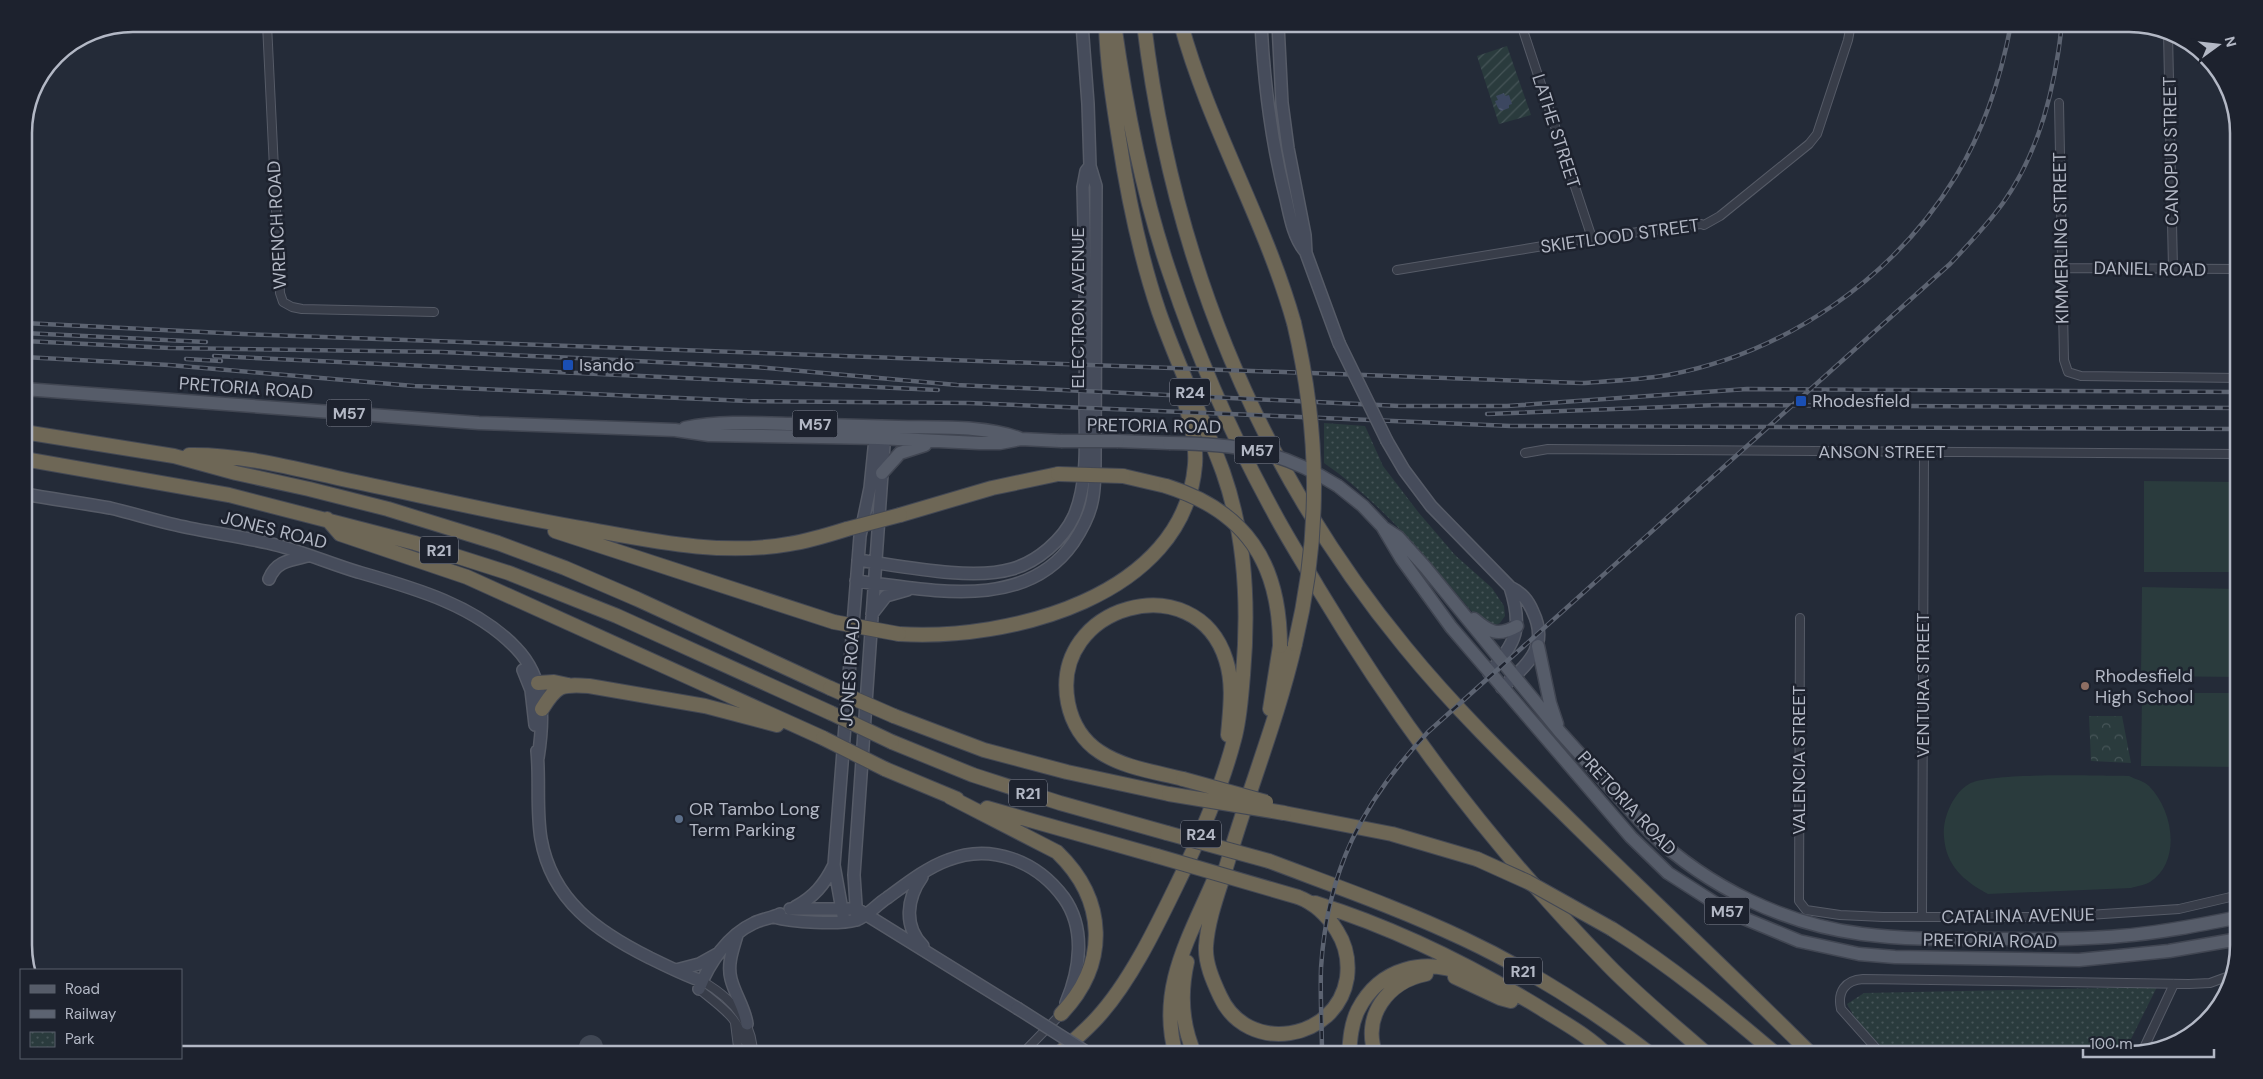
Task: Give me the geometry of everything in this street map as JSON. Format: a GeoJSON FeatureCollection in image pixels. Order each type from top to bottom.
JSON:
{"type":"FeatureCollection","features":[{"type":"Feature","properties":{"kind":"highway"},"geometry":{"type":"LineString","coordinates":[[1145,32],[1156,107],[1170,175],[1190,246],[1214,317],[1256,417],[1293,485],[1329,542],[1404,647],[1488,740],[1803,1046]]}},
{"type":"Feature","properties":{"kind":"highway","name":"R24"},"geometry":{"type":"LineString","coordinates":[[1184,32],[1202,88],[1272,252],[1294,323],[1308,389],[1315,470],[1313,537],[1303,610],[1286,684],[1238,827],[1198,917]]}},
{"type":"Feature","properties":{"kind":"highway","name":"R24"},"geometry":{"type":"LineString","coordinates":[[1097,1018],[1132,968],[1168,904],[1206,826],[1228,761],[1239,718],[1244,660],[1245,585],[1239,530],[1223,472],[1166,332],[1143,262],[1126,183],[1117,128],[1107,58],[1106,33]]}},
{"type":"Feature","properties":{"kind":"highway"},"geometry":{"type":"LineString","coordinates":[[1115,33],[1133,135],[1151,211],[1169,272],[1193,340],[1214,391],[1273,512],[1352,645],[1414,738],[1462,800],[1513,863],[1610,968],[1698,1046]]}},
{"type":"Feature","properties":{"kind":"highway"},"geometry":{"type":"LineString","coordinates":[[527,520],[560,533],[834,622],[899,634],[954,634],[998,629],[1035,621],[1065,610],[1092,598],[1136,569],[1160,547],[1177,523],[1189,496],[1195,464],[1194,435],[1156,321],[1143,262]]}},
{"type":"Feature","properties":{"kind":"highway","name":"R21"},"geometry":{"type":"LineString","coordinates":[[33,433],[174,456],[236,473],[388,509],[498,543],[566,568],[894,716],[984,750],[1068,772],[1170,794],[1282,809]]}},
{"type":"Feature","properties":{"kind":"highway"},"geometry":{"type":"LineString","coordinates":[[174,456],[210,455],[295,468],[527,520],[662,543],[722,548],[788,544],[900,515],[992,488],[1058,474],[1123,476],[1166,486],[1186,492],[1217,508],[1239,527],[1258,551],[1271,578],[1276,594],[1280,621],[1280,646],[1270,704],[1271,731]]}},
{"type":"Feature","properties":{"kind":"highway","name":"R21"},"geometry":{"type":"LineString","coordinates":[[33,460],[229,495],[415,543],[509,573],[617,616],[892,742],[973,776],[1060,803],[1269,861],[1385,904],[1465,939],[1532,975],[1574,1001],[1639,1046]]}},
{"type":"Feature","properties":{"kind":"highway"},"geometry":{"type":"LineString","coordinates":[[327,519],[340,534],[467,578],[950,797],[1056,852],[1070,865],[1084,889],[1094,916],[1096,946],[1085,984],[1080,993],[1061,1014]]}},
{"type":"Feature","properties":{"kind":"highway"},"geometry":{"type":"LineString","coordinates":[[1228,761],[1231,695],[1229,671],[1219,646],[1202,623],[1181,611],[1160,605],[1139,605],[1115,612],[1097,623],[1082,640],[1071,663],[1066,683],[1067,695],[1074,722],[1087,742],[1109,758],[1300,816],[1392,834],[1477,859],[1528,882],[1612,929],[1653,955],[1726,1011],[1767,1046]]}},
{"type":"Feature","properties":{"kind":"highway"},"geometry":{"type":"LineString","coordinates":[[538,683],[554,682],[571,686],[609,688],[705,706],[807,731]]}},
{"type":"Feature","properties":{"kind":"highway"},"geometry":{"type":"LineString","coordinates":[[542,709],[552,692],[571,686]]}},
{"type":"Feature","properties":{"kind":"highway"},"geometry":{"type":"LineString","coordinates":[[950,797],[1158,856],[1356,916],[1454,959],[1542,1010],[1596,1046]]}},
{"type":"Feature","properties":{"kind":"highway"},"geometry":{"type":"LineString","coordinates":[[1238,827],[1214,906],[1206,947],[1208,966],[1221,1000],[1230,1012],[1251,1028],[1279,1034],[1296,1032],[1317,1024],[1326,1017],[1341,998],[1348,968],[1346,952],[1341,937],[1322,912],[1301,898]]}},
{"type":"Feature","properties":{"kind":"highway"},"geometry":{"type":"LineString","coordinates":[[1175,1046],[1170,1004],[1172,985],[1176,967],[1198,917]]}},
{"type":"Feature","properties":{"kind":"highway"},"geometry":{"type":"LineString","coordinates":[[1192,1046],[1185,1024],[1183,986],[1198,917]]}},
{"type":"Feature","properties":{"kind":"highway"},"geometry":{"type":"LineString","coordinates":[[1350,1046],[1354,1023],[1365,999],[1385,979],[1406,970],[1429,965],[1449,968],[1499,992],[1587,1046]]}},
{"type":"Feature","properties":{"kind":"highway"},"geometry":{"type":"LineString","coordinates":[[1374,1046],[1372,1033],[1377,1008],[1391,990],[1412,977],[1427,974],[1444,974],[1511,1001]]}},
{"type":"Feature","properties":{"kind":"highway"},"geometry":{"type":"LineString","coordinates":[[1066,1046],[1097,1018]]}},
{"type":"Feature","properties":{"kind":"main road"},"geometry":{"type":"LineString","coordinates":[[1261,32],[1263,65],[1271,131],[1291,221],[1301,246],[1306,253],[1339,343],[1387,441],[1404,470],[1431,506],[1510,587],[1523,596],[1532,608],[1538,625],[1538,646],[1550,703],[1560,732]]}},
{"type":"Feature","properties":{"kind":"main road"},"geometry":{"type":"LineString","coordinates":[[1279,32],[1284,121],[1305,235],[1306,253]]}},
{"type":"Feature","properties":{"kind":"main road","name":"ELECTRON AVENUE"},"geometry":{"type":"LineString","coordinates":[[856,581],[916,588],[988,591],[1018,584],[1042,573],[1060,559],[1076,539],[1089,514],[1094,485],[1097,352],[1096,186],[1090,166],[1083,33]]}},
{"type":"Feature","properties":{"kind":"main road","name":"ELECTRON AVENUE"},"geometry":{"type":"LineString","coordinates":[[858,560],[972,574],[994,573],[1014,569],[1035,559],[1057,539],[1073,518],[1084,475],[1086,352],[1083,187],[1086,171],[1090,166]]}},
{"type":"Feature","properties":{"kind":"main road","name":"PRETORIA ROAD"},"geometry":{"type":"LineString","coordinates":[[33,390],[479,423],[675,430],[705,424],[754,423],[881,432],[979,431],[1010,434],[1021,439]]}},
{"type":"Feature","properties":{"kind":"main road","name":"PRETORIA ROAD"},"geometry":{"type":"LineString","coordinates":[[881,432],[937,442],[1000,443],[1021,439],[1216,443],[1261,450],[1316,472],[1338,486],[1363,506],[1382,526],[1398,538],[1453,601],[1513,677],[1560,732],[1632,813],[1667,848],[1703,874],[1756,904],[1823,926],[1888,937],[2069,939],[2154,932],[2230,919]]}},
{"type":"Feature","properties":{"kind":"main road","name":"JONES ROAD"},"geometry":{"type":"LineString","coordinates":[[860,915],[854,875],[879,533],[882,473],[881,432]]}},
{"type":"Feature","properties":{"kind":"main road","name":"JONES ROAD"},"geometry":{"type":"LineString","coordinates":[[834,865],[858,560],[881,432]]}},
{"type":"Feature","properties":{"kind":"main road"},"geometry":{"type":"LineString","coordinates":[[882,473],[900,453],[908,449],[937,442]]}},
{"type":"Feature","properties":{"kind":"main road","name":"JONES ROAD"},"geometry":{"type":"LineString","coordinates":[[33,496],[111,509],[176,525],[270,543],[448,602],[476,616],[517,648],[538,683],[542,709],[542,733],[538,758]]}},
{"type":"Feature","properties":{"kind":"main road","name":"PRETORIA ROAD"},"geometry":{"type":"LineString","coordinates":[[1382,526],[1414,577],[1488,673],[1631,838],[1656,862],[1688,887],[1720,907],[1750,922],[1799,941],[1859,954],[1895,957],[2079,960],[2169,951],[2230,941]]}},
{"type":"Feature","properties":{"kind":"main road"},"geometry":{"type":"LineString","coordinates":[[879,533],[887,555],[903,566]]}},
{"type":"Feature","properties":{"kind":"main road"},"geometry":{"type":"LineString","coordinates":[[269,579],[274,568],[280,564],[310,555]]}},
{"type":"Feature","properties":{"kind":"main road"},"geometry":{"type":"LineString","coordinates":[[1488,673],[1508,650],[1517,626],[1516,610],[1510,587]]}},
{"type":"Feature","properties":{"kind":"main road"},"geometry":{"type":"LineString","coordinates":[[872,615],[886,596],[916,588]]}},
{"type":"Feature","properties":{"kind":"main road"},"geometry":{"type":"LineString","coordinates":[[1453,601],[1490,632],[1501,633],[1517,626]]}},
{"type":"Feature","properties":{"kind":"main road","name":"JONES ROAD"},"geometry":{"type":"LineString","coordinates":[[504,636],[520,663],[531,690],[538,758],[538,814],[541,839],[545,856],[563,892],[573,906],[599,930],[618,942],[676,970],[698,983]]}},
{"type":"Feature","properties":{"kind":"main road"},"geometry":{"type":"LineString","coordinates":[[1502,688],[1531,660],[1538,646]]}},
{"type":"Feature","properties":{"kind":"main road"},"geometry":{"type":"LineString","coordinates":[[860,915],[926,871],[960,856],[984,854],[1014,859],[1035,869],[1048,879],[1066,900],[1078,935],[1079,952],[1076,974],[1061,1014]]}},
{"type":"Feature","properties":{"kind":"main road"},"geometry":{"type":"LineString","coordinates":[[698,983],[721,951],[738,934],[753,923],[774,917],[815,895],[834,865]]}},
{"type":"Feature","properties":{"kind":"main road"},"geometry":{"type":"LineString","coordinates":[[834,865],[843,915]]}},
{"type":"Feature","properties":{"kind":"main road"},"geometry":{"type":"LineString","coordinates":[[926,871],[913,891],[909,918],[916,937],[934,956]]}},
{"type":"Feature","properties":{"kind":"main road"},"geometry":{"type":"LineString","coordinates":[[790,909],[843,915]]}},
{"type":"Feature","properties":{"kind":"main road"},"geometry":{"type":"LineString","coordinates":[[774,917],[787,921],[860,915],[934,956],[1077,1046]]}},
{"type":"Feature","properties":{"kind":"main road"},"geometry":{"type":"LineString","coordinates":[[738,934],[732,953],[730,977],[743,1008],[741,1023]]}},
{"type":"Feature","properties":{"kind":"main road"},"geometry":{"type":"LineString","coordinates":[[676,970],[699,964],[721,951]]}},
{"type":"Feature","properties":{"kind":"street","name":"LATHE STREET"},"geometry":{"type":"LineString","coordinates":[[1524,32],[1592,238]]}},
{"type":"Feature","properties":{"kind":"street","name":"SKIETLOOD STREET"},"geometry":{"type":"LineString","coordinates":[[1396,270],[1592,238],[1704,225],[1720,216],[1809,144],[1821,127],[1849,32]]}},
{"type":"Feature","properties":{"kind":"street","name":"WRENCH ROAD"},"geometry":{"type":"LineString","coordinates":[[267,33],[280,293],[283,302],[292,307],[302,309],[434,312]]}},
{"type":"Feature","properties":{"kind":"street","name":"CANOPUS STREET"},"geometry":{"type":"LineString","coordinates":[[2168,41],[2174,270]]}},
{"type":"Feature","properties":{"kind":"street","name":"KIMMERLING STREET"},"geometry":{"type":"LineString","coordinates":[[2060,103],[2061,268],[2064,360],[2068,372],[2082,376],[2230,378]]}},
{"type":"Feature","properties":{"kind":"street","name":"DANIEL ROAD"},"geometry":{"type":"LineString","coordinates":[[2061,268],[2230,269]]}},
{"type":"Feature","properties":{"kind":"street","name":"ANSON STREET"},"geometry":{"type":"LineString","coordinates":[[1525,453],[1548,449],[2230,454]]}},
{"type":"Feature","properties":{"kind":"street","name":"VENTURA STREET"},"geometry":{"type":"LineString","coordinates":[[1922,917],[1924,452]]}},
{"type":"Feature","properties":{"kind":"street","name":"VALENCIA STREET"},"geometry":{"type":"LineString","coordinates":[[1799,901],[1800,618]]}},
{"type":"Feature","properties":{"kind":"street","name":"CATALINA AVENUE"},"geometry":{"type":"LineString","coordinates":[[1799,901],[1806,910],[1840,915],[2012,918],[2100,915],[2179,909],[2230,896]]}},
{"type":"Feature","properties":{"kind":"street"},"geometry":{"type":"LineString","coordinates":[[1874,1046],[1844,1014],[1840,1003],[1840,992],[1843,987],[1852,981],[1863,979],[2174,984],[2210,983],[2225,977]]}},
{"type":"Feature","properties":{"kind":"street"},"geometry":{"type":"LineString","coordinates":[[698,983],[741,1023],[748,1046]]}},
{"type":"Feature","properties":{"kind":"street"},"geometry":{"type":"LineString","coordinates":[[2145,1045],[2174,984]]}},
{"type":"Feature","properties":{"kind":"street"},"geometry":{"type":"LineString","coordinates":[[1029,1046],[1061,1014]]}},
{"type":"Feature","properties":{"kind":"street"},"geometry":{"type":"LineString","coordinates":[[1078,1046],[1097,1018]]}},
{"type":"Feature","properties":{"kind":"street"},"geometry":{"type":"LineString","coordinates":[[737,1046],[735,1032],[741,1023]]}},
{"type":"Feature","properties":{"kind":"green space"},"geometry":{"type":"Polygon","coordinates":[[[1507,46],[1531,115],[1499,124],[1477,56],[1507,46]]]}},
{"type":"Feature","properties":{"kind":"green space"},"geometry":{"type":"Polygon","coordinates":[[[1324,423],[1365,426],[1383,466],[1419,513],[1455,555],[1492,588],[1504,606],[1505,616],[1500,623],[1492,627],[1480,621],[1426,557],[1388,517],[1324,463],[1324,423]]]}},
{"type":"Feature","properties":{"kind":"green space"},"geometry":{"type":"Polygon","coordinates":[[[2144,481],[2230,482],[2230,572],[2144,572],[2144,481]]]}},
{"type":"Feature","properties":{"kind":"green space"},"geometry":{"type":"Polygon","coordinates":[[[2142,587],[2230,589],[2230,677],[2141,676],[2142,587]]]}},
{"type":"Feature","properties":{"kind":"green space"},"geometry":{"type":"Polygon","coordinates":[[[2142,693],[2230,693],[2230,767],[2141,766],[2142,693]]]}},
{"type":"Feature","properties":{"kind":"green space"},"geometry":{"type":"Polygon","coordinates":[[[2089,716],[2122,716],[2131,763],[2091,761],[2089,716]]]}},
{"type":"Feature","properties":{"kind":"green space"},"geometry":{"type":"Polygon","coordinates":[[[2021,776],[2129,776],[2149,786],[2164,808],[2168,821],[2170,849],[2167,862],[2160,873],[2148,883],[2131,888],[1988,894],[1964,878],[1948,856],[1944,837],[1947,815],[1958,794],[1969,784],[1980,780],[2021,776]]]}},
{"type":"Feature","properties":{"kind":"green space"},"geometry":{"type":"Polygon","coordinates":[[[2157,987],[2128,1046],[1881,1046],[1856,1020],[1847,1004],[1864,993],[2157,987]]]}},
{"type":"Feature","properties":{"kind":"water"},"geometry":{"type":"Polygon","coordinates":[[[1504,93],[1505,96],[1509,95],[1512,104],[1509,105],[1509,108],[1501,111],[1495,101],[1498,100],[1496,96],[1504,93]]]}},
{"type":"Feature","properties":{"kind":"railway"},"geometry":{"type":"LineString","coordinates":[[33,323],[243,334],[1581,383],[1657,377],[1712,364],[1754,349],[1795,329],[1833,306],[1869,278],[1901,247],[1931,213],[1966,158],[1983,122],[1997,83],[2009,32]]}},
{"type":"Feature","properties":{"kind":"railway"},"geometry":{"type":"LineString","coordinates":[[1322,1046],[1321,968],[1331,900],[1340,869],[1352,840],[1384,785],[1428,732],[1950,264],[1977,235],[2003,203],[2027,162],[2044,118],[2055,71],[2061,32]]}},
{"type":"Feature","properties":{"kind":"railway"},"geometry":{"type":"LineString","coordinates":[[33,333],[206,342]]}},
{"type":"Feature","properties":{"kind":"railway"},"geometry":{"type":"LineString","coordinates":[[33,341],[170,348],[442,352],[576,358],[756,367],[957,385],[1400,406],[1507,406],[1747,389],[2230,392]]}},
{"type":"Feature","properties":{"kind":"railway"},"geometry":{"type":"LineString","coordinates":[[214,356],[938,390]]}},
{"type":"Feature","properties":{"kind":"railway"},"geometry":{"type":"LineString","coordinates":[[33,357],[169,365],[414,386],[747,401],[969,403],[1511,426],[2230,429]]}},
{"type":"Feature","properties":{"kind":"railway"},"geometry":{"type":"LineString","coordinates":[[186,359],[221,361]]}},
{"type":"Feature","properties":{"kind":"railway"},"geometry":{"type":"LineString","coordinates":[[1487,414],[1717,405],[2230,408]]}},
{"type":"Feature","properties":{"kind":"place","name":"Isando"},"geometry":{"type":"Point","coordinates":[568,365]}},
{"type":"Feature","properties":{"kind":"place","name":"Rhodesfield"},"geometry":{"type":"Point","coordinates":[1801,401]}},
{"type":"Feature","properties":{"kind":"place","name":"Rhodesfield High School"},"geometry":{"type":"Point","coordinates":[2085,686]}},
{"type":"Feature","properties":{"kind":"place","name":"OR Tambo Long Term Parking"},"geometry":{"type":"Point","coordinates":[679,819]}}]}
